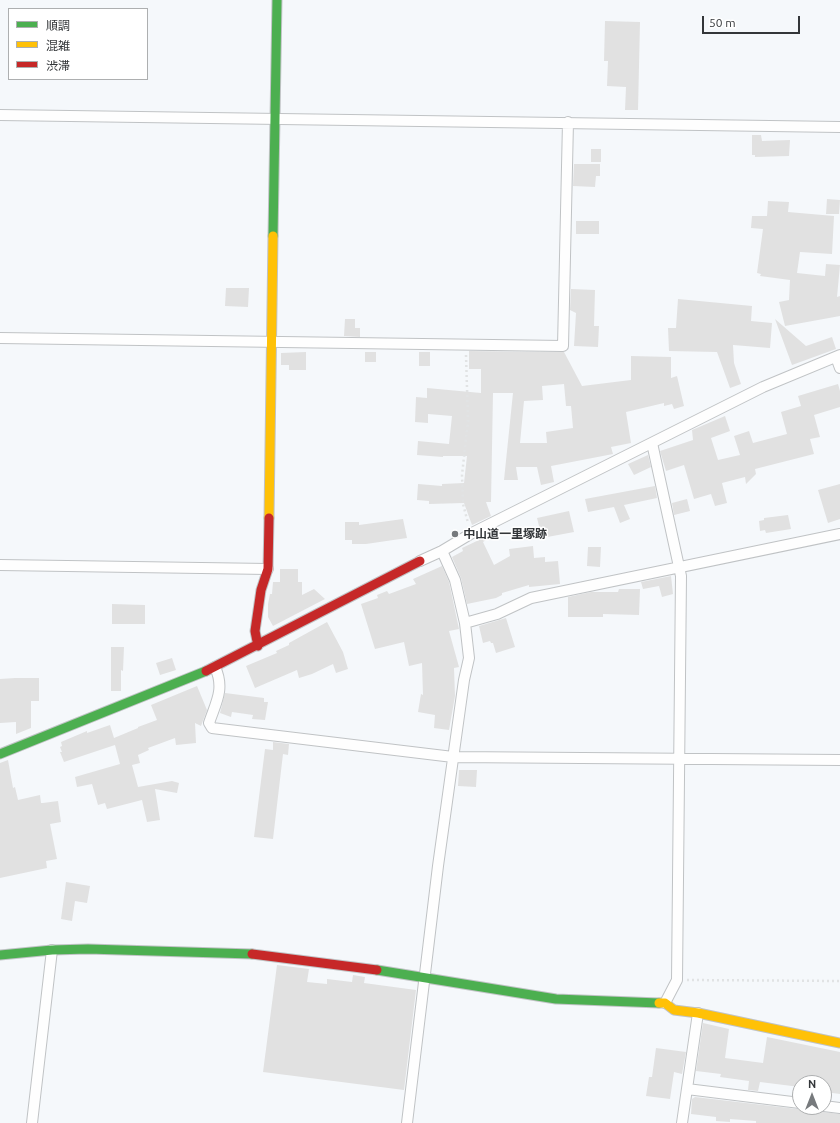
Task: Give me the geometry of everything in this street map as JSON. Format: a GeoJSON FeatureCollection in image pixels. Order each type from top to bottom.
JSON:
{"type":"FeatureCollection","features":[{"type":"Feature","properties":{"kind":"street"},"geometry":{"type":"LineString","coordinates":[[258,646],[255,631],[261,590],[268,569],[277,0]]}},
{"type":"Feature","properties":{"kind":"street"},"geometry":{"type":"LineString","coordinates":[[0,115],[840,127]]}},
{"type":"Feature","properties":{"kind":"street"},"geometry":{"type":"LineString","coordinates":[[0,338],[563,346],[568,122]]}},
{"type":"Feature","properties":{"kind":"street"},"geometry":{"type":"LineString","coordinates":[[0,754],[215,667],[442,551],[472,533],[763,386],[838,356],[840,368]]}},
{"type":"Feature","properties":{"kind":"street"},"geometry":{"type":"LineString","coordinates":[[652,442],[680,567],[677,980],[665,1003]]}},
{"type":"Feature","properties":{"kind":"street"},"geometry":{"type":"LineString","coordinates":[[465,623],[497,614],[531,598],[840,534]]}},
{"type":"Feature","properties":{"kind":"street"},"geometry":{"type":"LineString","coordinates":[[407,1123],[424,976],[453,757],[464,680],[469,658],[465,623],[454,580],[442,551]]}},
{"type":"Feature","properties":{"kind":"street"},"geometry":{"type":"LineString","coordinates":[[0,565],[268,569]]}},
{"type":"Feature","properties":{"kind":"street"},"geometry":{"type":"LineString","coordinates":[[215,667],[219,676],[220,690],[209,724],[212,728],[453,757],[840,760]]}},
{"type":"Feature","properties":{"kind":"street"},"geometry":{"type":"LineString","coordinates":[[0,955],[52,950],[88,949],[245,953],[284,956],[424,976],[556,999],[630,1003],[665,1003],[674,1010],[698,1013],[840,1043]]}},
{"type":"Feature","properties":{"kind":"street"},"geometry":{"type":"LineString","coordinates":[[32,1123],[52,950]]}},
{"type":"Feature","properties":{"kind":"street"},"geometry":{"type":"LineString","coordinates":[[682,1123],[698,1013]]}},
{"type":"Feature","properties":{"kind":"street"},"geometry":{"type":"LineString","coordinates":[[687,1089],[792,1102]]}},
{"type":"Feature","properties":{"kind":"path"},"geometry":{"type":"LineString","coordinates":[[466,344],[465,387],[468,422],[462,475],[462,504],[472,533]]}},
{"type":"Feature","properties":{"kind":"path"},"geometry":{"type":"LineString","coordinates":[[677,980],[840,981]]}},
{"type":"Feature","properties":{"kind":"building"},"geometry":{"type":"Polygon","coordinates":[[[605,21],[640,22],[638,110],[625,110],[626,87],[607,86],[608,61],[604,61],[605,21]]]}},
{"type":"Feature","properties":{"kind":"building"},"geometry":{"type":"Polygon","coordinates":[[[752,135],[761,135],[762,141],[790,140],[789,156],[755,157],[755,155],[752,155],[752,135]]]}},
{"type":"Feature","properties":{"kind":"building"},"geometry":{"type":"Polygon","coordinates":[[[591,149],[601,149],[601,162],[591,162],[591,149]]]}},
{"type":"Feature","properties":{"kind":"building"},"geometry":{"type":"Polygon","coordinates":[[[574,164],[600,164],[600,176],[596,176],[595,187],[573,186],[574,164]]]}},
{"type":"Feature","properties":{"kind":"building"},"geometry":{"type":"Polygon","coordinates":[[[827,199],[840,200],[839,214],[826,214],[827,199]]]}},
{"type":"Feature","properties":{"kind":"building"},"geometry":{"type":"Polygon","coordinates":[[[768,201],[789,202],[788,212],[834,216],[832,254],[800,252],[797,273],[825,276],[826,264],[840,265],[837,297],[840,296],[840,316],[785,326],[779,302],[789,300],[790,280],[760,276],[761,274],[757,273],[763,229],[751,228],[752,216],[767,216],[768,201]]]}},
{"type":"Feature","properties":{"kind":"building"},"geometry":{"type":"Polygon","coordinates":[[[576,221],[599,221],[599,234],[576,234],[576,221]]]}},
{"type":"Feature","properties":{"kind":"building"},"geometry":{"type":"Polygon","coordinates":[[[226,288],[249,288],[248,307],[225,306],[226,288]]]}},
{"type":"Feature","properties":{"kind":"building"},"geometry":{"type":"Polygon","coordinates":[[[571,289],[595,290],[594,326],[599,326],[598,347],[574,346],[576,313],[570,310],[571,289]]]}},
{"type":"Feature","properties":{"kind":"building"},"geometry":{"type":"Polygon","coordinates":[[[678,299],[752,306],[751,321],[772,323],[770,348],[733,345],[734,363],[741,384],[730,388],[717,352],[669,351],[668,328],[676,328],[678,299]]]}},
{"type":"Feature","properties":{"kind":"building"},"geometry":{"type":"Polygon","coordinates":[[[345,319],[355,319],[355,328],[360,328],[360,337],[344,336],[345,319]]]}},
{"type":"Feature","properties":{"kind":"building"},"geometry":{"type":"Polygon","coordinates":[[[775,319],[806,346],[832,337],[836,349],[792,365],[775,319]]]}},
{"type":"Feature","properties":{"kind":"building"},"geometry":{"type":"Polygon","coordinates":[[[469,351],[564,352],[582,386],[631,380],[631,356],[671,357],[671,378],[677,376],[684,406],[674,409],[672,404],[664,406],[664,403],[626,412],[631,443],[611,447],[613,454],[551,466],[554,482],[541,485],[537,467],[516,467],[518,480],[504,480],[513,393],[493,393],[491,502],[486,502],[491,516],[472,525],[464,503],[429,504],[429,501],[417,500],[418,484],[442,486],[442,484],[464,483],[467,456],[443,457],[417,455],[418,441],[449,444],[452,416],[428,414],[428,423],[415,422],[416,397],[427,398],[427,388],[481,393],[481,369],[469,369],[469,351]],[[564,384],[542,386],[543,400],[524,401],[520,443],[547,443],[546,432],[573,428],[571,406],[566,406],[564,384]]]}},
{"type":"Feature","properties":{"kind":"building"},"geometry":{"type":"Polygon","coordinates":[[[306,352],[306,370],[289,370],[289,365],[281,365],[281,353],[306,352]]]}},
{"type":"Feature","properties":{"kind":"building"},"geometry":{"type":"Polygon","coordinates":[[[365,352],[376,352],[376,362],[365,362],[365,352]]]}},
{"type":"Feature","properties":{"kind":"building"},"geometry":{"type":"Polygon","coordinates":[[[419,352],[430,352],[430,366],[419,366],[419,352]]]}},
{"type":"Feature","properties":{"kind":"building"},"geometry":{"type":"Polygon","coordinates":[[[838,384],[840,391],[840,407],[814,415],[820,437],[810,439],[814,454],[755,469],[756,474],[746,484],[745,477],[722,483],[727,503],[715,506],[711,494],[694,499],[684,465],[666,471],[660,451],[693,440],[692,430],[725,416],[730,431],[711,438],[718,460],[740,455],[734,436],[749,431],[753,443],[787,434],[781,412],[801,406],[798,396],[838,384]]]}},
{"type":"Feature","properties":{"kind":"building"},"geometry":{"type":"Polygon","coordinates":[[[648,455],[651,467],[634,475],[628,464],[648,455]]]}},
{"type":"Feature","properties":{"kind":"building"},"geometry":{"type":"Polygon","coordinates":[[[840,484],[840,519],[828,523],[818,490],[840,484]]]}},
{"type":"Feature","properties":{"kind":"building"},"geometry":{"type":"Polygon","coordinates":[[[655,486],[657,498],[624,505],[630,519],[620,523],[614,507],[588,512],[585,499],[655,486]]]}},
{"type":"Feature","properties":{"kind":"building"},"geometry":{"type":"Polygon","coordinates":[[[687,499],[690,511],[674,515],[672,503],[687,499]]]}},
{"type":"Feature","properties":{"kind":"building"},"geometry":{"type":"Polygon","coordinates":[[[569,511],[574,532],[542,538],[537,518],[569,511]]]}},
{"type":"Feature","properties":{"kind":"building"},"geometry":{"type":"Polygon","coordinates":[[[788,515],[791,529],[766,533],[765,530],[760,531],[759,521],[764,520],[764,518],[788,515]]]}},
{"type":"Feature","properties":{"kind":"building"},"geometry":{"type":"Polygon","coordinates":[[[403,519],[407,538],[366,544],[352,544],[352,540],[345,540],[345,522],[359,522],[359,525],[403,519]]]}},
{"type":"Feature","properties":{"kind":"building"},"geometry":{"type":"Polygon","coordinates":[[[486,533],[489,538],[483,542],[494,565],[510,556],[509,549],[533,546],[534,558],[545,557],[545,562],[558,561],[560,584],[529,587],[529,585],[502,593],[502,595],[496,598],[467,604],[461,578],[452,557],[463,551],[462,548],[479,540],[477,538],[486,533]]]}},
{"type":"Feature","properties":{"kind":"building"},"geometry":{"type":"Polygon","coordinates":[[[588,547],[601,547],[600,567],[587,566],[588,547]]]}},
{"type":"Feature","properties":{"kind":"building"},"geometry":{"type":"Polygon","coordinates":[[[442,566],[449,582],[459,629],[449,631],[459,667],[454,668],[455,696],[449,730],[434,728],[435,715],[418,712],[421,694],[423,695],[422,663],[409,666],[404,642],[375,649],[361,604],[378,598],[377,595],[387,591],[389,594],[416,584],[413,579],[442,566]]]}},
{"type":"Feature","properties":{"kind":"building"},"geometry":{"type":"Polygon","coordinates":[[[280,569],[298,569],[298,582],[302,582],[302,595],[314,589],[325,599],[273,626],[268,617],[268,604],[270,594],[272,594],[273,582],[280,582],[280,569]]]}},
{"type":"Feature","properties":{"kind":"building"},"geometry":{"type":"Polygon","coordinates":[[[671,576],[673,594],[662,597],[659,586],[643,589],[641,582],[671,576]]]}},
{"type":"Feature","properties":{"kind":"building"},"geometry":{"type":"Polygon","coordinates":[[[619,589],[640,589],[639,615],[603,614],[603,617],[568,617],[568,597],[591,592],[618,592],[619,589]]]}},
{"type":"Feature","properties":{"kind":"building"},"geometry":{"type":"Polygon","coordinates":[[[112,604],[145,605],[145,624],[112,624],[112,604]]]}},
{"type":"Feature","properties":{"kind":"building"},"geometry":{"type":"Polygon","coordinates":[[[506,618],[515,647],[496,653],[493,643],[490,641],[483,643],[479,626],[506,618]]]}},
{"type":"Feature","properties":{"kind":"building"},"geometry":{"type":"Polygon","coordinates":[[[327,622],[343,652],[348,669],[336,673],[333,664],[312,674],[299,678],[297,670],[255,688],[246,666],[277,653],[276,651],[289,645],[289,643],[327,622]]]}},
{"type":"Feature","properties":{"kind":"building"},"geometry":{"type":"Polygon","coordinates":[[[111,647],[124,647],[123,671],[121,670],[121,691],[111,691],[111,647]]]}},
{"type":"Feature","properties":{"kind":"building"},"geometry":{"type":"Polygon","coordinates":[[[172,658],[176,670],[160,675],[156,663],[172,658]]]}},
{"type":"Feature","properties":{"kind":"building"},"geometry":{"type":"Polygon","coordinates":[[[39,678],[39,701],[31,701],[31,728],[16,734],[16,722],[0,723],[0,679],[39,678]]]}},
{"type":"Feature","properties":{"kind":"building"},"geometry":{"type":"Polygon","coordinates":[[[197,686],[207,710],[201,726],[195,723],[196,743],[176,745],[175,738],[148,748],[149,750],[138,755],[140,763],[132,765],[138,787],[172,781],[179,783],[177,793],[155,789],[160,820],[147,822],[142,800],[107,809],[105,803],[98,805],[92,784],[77,787],[75,777],[120,764],[115,745],[64,762],[60,752],[62,752],[60,747],[62,746],[61,742],[87,731],[87,733],[110,725],[114,738],[157,720],[151,705],[197,686]]]}},
{"type":"Feature","properties":{"kind":"building"},"geometry":{"type":"Polygon","coordinates":[[[225,693],[264,698],[264,702],[268,702],[265,720],[252,719],[253,715],[232,712],[231,717],[220,713],[225,693]]]}},
{"type":"Feature","properties":{"kind":"building"},"geometry":{"type":"Polygon","coordinates":[[[273,742],[289,744],[288,755],[283,754],[273,839],[254,837],[265,749],[273,750],[273,742]]]}},
{"type":"Feature","properties":{"kind":"building"},"geometry":{"type":"Polygon","coordinates":[[[8,760],[13,788],[15,787],[18,800],[40,795],[41,803],[58,801],[61,822],[50,824],[57,859],[46,861],[47,868],[0,878],[0,763],[8,760]]]}},
{"type":"Feature","properties":{"kind":"building"},"geometry":{"type":"Polygon","coordinates":[[[459,770],[477,770],[476,787],[458,786],[459,770]]]}},
{"type":"Feature","properties":{"kind":"building"},"geometry":{"type":"Polygon","coordinates":[[[66,882],[90,886],[87,903],[75,901],[72,921],[61,919],[66,882]]]}},
{"type":"Feature","properties":{"kind":"building"},"geometry":{"type":"Polygon","coordinates":[[[277,965],[309,969],[307,982],[327,984],[327,979],[352,982],[353,975],[365,977],[364,983],[416,990],[404,1090],[263,1072],[277,965]]]}},
{"type":"Feature","properties":{"kind":"building"},"geometry":{"type":"Polygon","coordinates":[[[703,1023],[729,1029],[725,1058],[763,1063],[767,1037],[840,1052],[840,1094],[832,1093],[832,1075],[792,1075],[792,1086],[760,1082],[758,1091],[748,1090],[749,1081],[720,1077],[721,1074],[696,1071],[703,1023]]]}},
{"type":"Feature","properties":{"kind":"building"},"geometry":{"type":"Polygon","coordinates":[[[656,1048],[686,1052],[682,1074],[674,1072],[670,1099],[646,1096],[649,1077],[652,1077],[656,1048]]]}},
{"type":"Feature","properties":{"kind":"building"},"geometry":{"type":"Polygon","coordinates":[[[695,1097],[792,1108],[792,1115],[840,1114],[840,1123],[756,1123],[756,1121],[730,1119],[730,1122],[716,1121],[716,1117],[691,1114],[692,1099],[695,1097]]]}},
{"type":"Feature","properties":{"kind":"traffic: fast"},"geometry":{"type":"LineString","coordinates":[[273,236],[277,0]]}},
{"type":"Feature","properties":{"kind":"traffic: fast"},"geometry":{"type":"LineString","coordinates":[[0,754],[206,671]]}},
{"type":"Feature","properties":{"kind":"traffic: fast"},"geometry":{"type":"LineString","coordinates":[[0,955],[52,950],[88,949],[252,954]]}},
{"type":"Feature","properties":{"kind":"traffic: fast"},"geometry":{"type":"LineString","coordinates":[[377,970],[556,999],[659,1003]]}},
{"type":"Feature","properties":{"kind":"traffic: slow"},"geometry":{"type":"LineString","coordinates":[[269,518],[273,236]]}},
{"type":"Feature","properties":{"kind":"traffic: slow"},"geometry":{"type":"LineString","coordinates":[[659,1003],[665,1003],[674,1010],[698,1013],[840,1043]]}},
{"type":"Feature","properties":{"kind":"traffic: jam"},"geometry":{"type":"LineString","coordinates":[[258,646],[255,631],[261,590],[268,569],[269,518]]}},
{"type":"Feature","properties":{"kind":"traffic: jam"},"geometry":{"type":"LineString","coordinates":[[206,671],[420,561]]}},
{"type":"Feature","properties":{"kind":"traffic: jam"},"geometry":{"type":"LineString","coordinates":[[252,954],[377,970]]}},
{"type":"Feature","properties":{"kind":"place","name":"中山道一里塚跡"},"geometry":{"type":"Point","coordinates":[455,534]}}]}
